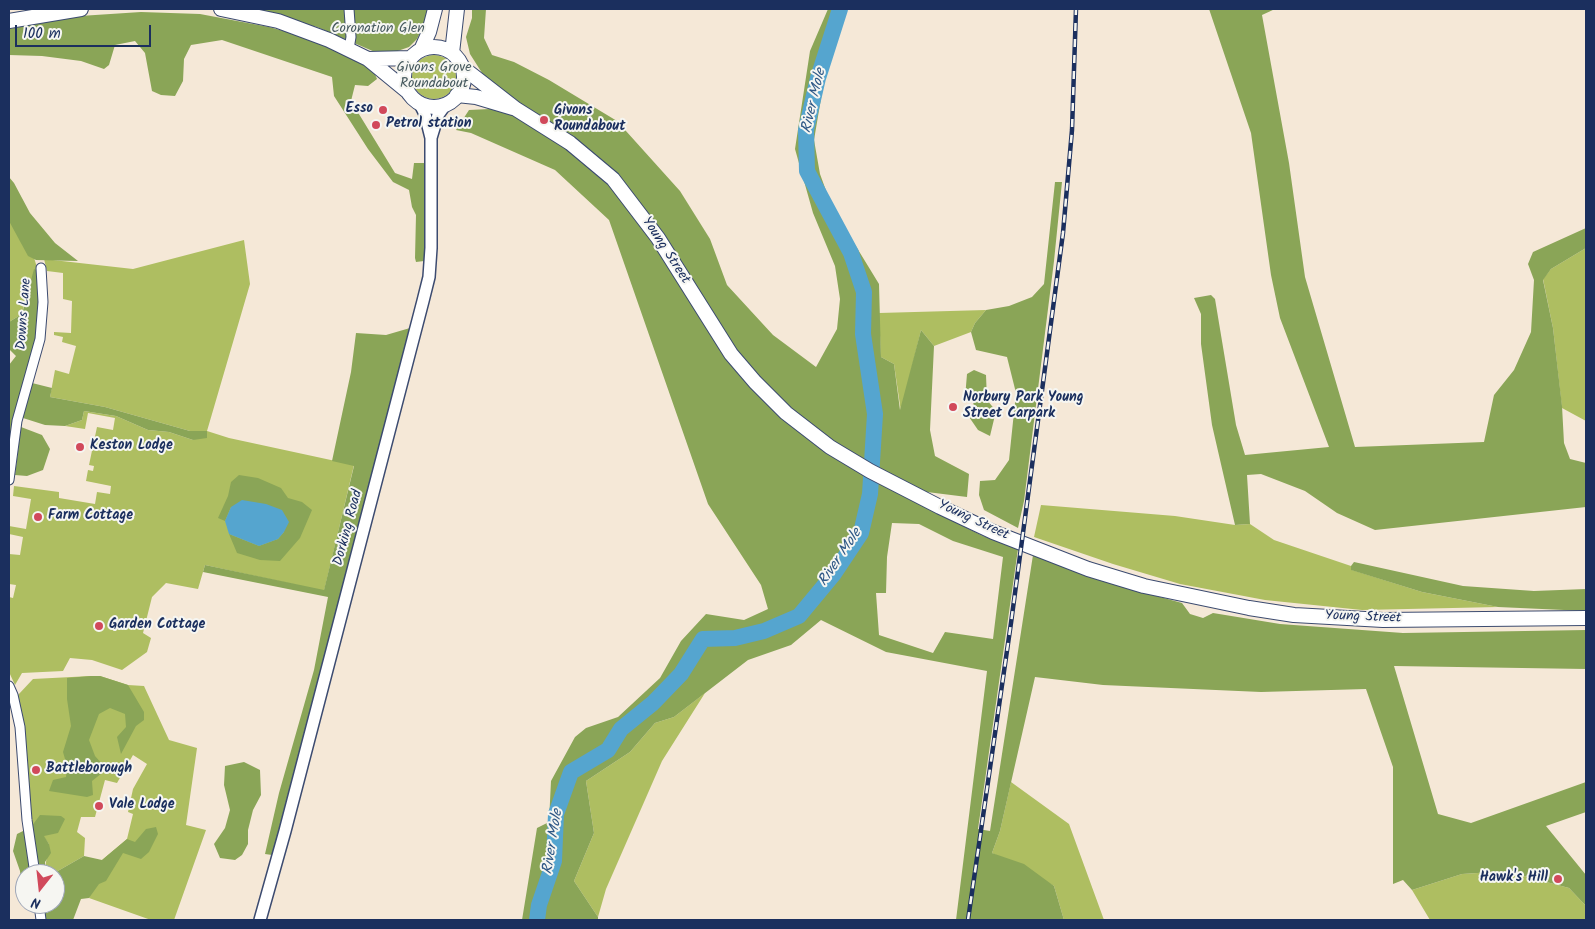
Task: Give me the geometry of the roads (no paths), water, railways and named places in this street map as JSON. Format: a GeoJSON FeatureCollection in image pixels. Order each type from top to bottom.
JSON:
{"type":"FeatureCollection","features":[{"type":"Feature","properties":{"kind":"main road"},"geometry":{"type":"LineString","coordinates":[[9,21],[81,9]]}},
{"type":"Feature","properties":{"kind":"main road"},"geometry":{"type":"LineString","coordinates":[[221,9],[278,21],[349,48],[368,59],[419,102],[428,106],[452,99],[464,77],[462,67],[452,53],[436,47],[416,54],[368,59]]}},
{"type":"Feature","properties":{"kind":"main road"},"geometry":{"type":"LineString","coordinates":[[407,91],[404,76],[429,32],[435,9]]}},
{"type":"Feature","properties":{"kind":"main road"},"geometry":{"type":"LineString","coordinates":[[452,53],[457,9]]}},
{"type":"Feature","properties":{"kind":"main road","name":"Young Street"},"geometry":{"type":"LineString","coordinates":[[462,67],[505,98],[516,109],[570,143],[613,179],[658,238],[731,354],[755,382],[786,413],[830,447],[912,492],[993,532],[1088,569],[1144,586],[1249,608],[1304,615],[1383,620],[1586,618]]}},
{"type":"Feature","properties":{"kind":"main road","name":"Young Street"},"geometry":{"type":"LineString","coordinates":[[452,99],[476,97],[516,109]]}},
{"type":"Feature","properties":{"kind":"main road","name":"Dorking Road"},"geometry":{"type":"LineString","coordinates":[[431,138],[438,115],[452,99]]}},
{"type":"Feature","properties":{"kind":"main road","name":"Dorking Road"},"geometry":{"type":"LineString","coordinates":[[260,920],[285,832],[429,277],[431,248],[431,138],[426,114],[419,102]]}},
{"type":"Feature","properties":{"kind":"street"},"geometry":{"type":"LineString","coordinates":[[349,9],[351,37],[349,48]]}},
{"type":"Feature","properties":{"kind":"street","name":"Downs Lane"},"geometry":{"type":"LineString","coordinates":[[9,480],[17,421],[40,339],[43,302],[41,268]]}},
{"type":"Feature","properties":{"kind":"street"},"geometry":{"type":"LineString","coordinates":[[9,686],[20,727],[27,820],[34,864]]}},
{"type":"Feature","properties":{"kind":"water"},"geometry":{"type":"Polygon","coordinates":[[[242,500],[266,504],[282,510],[289,522],[278,539],[259,546],[229,534],[225,521],[231,507],[242,500]]]}},
{"type":"Feature","properties":{"kind":"waterway","name":"River Mole"},"geometry":{"type":"LineString","coordinates":[[537,920],[539,905],[554,861],[556,814],[571,772],[608,750],[621,729],[653,703],[681,674],[703,639],[735,638],[764,631],[799,616],[833,575],[861,533],[870,494],[875,414],[863,334],[864,292],[851,253],[807,171],[806,130],[818,78],[840,9]]}},
{"type":"Feature","properties":{"kind":"railway"},"geometry":{"type":"LineString","coordinates":[[968,920],[1011,623],[1063,233],[1072,130],[1076,9]]}},
{"type":"Feature","properties":{"kind":"place","name":"Esso"},"geometry":{"type":"Point","coordinates":[383,110]}},
{"type":"Feature","properties":{"kind":"place","name":"Givons Roundabout"},"geometry":{"type":"Point","coordinates":[544,120]}},
{"type":"Feature","properties":{"kind":"place","name":"Petrol station"},"geometry":{"type":"Point","coordinates":[376,125]}},
{"type":"Feature","properties":{"kind":"place","name":"Norbury Park Young Street Carpark"},"geometry":{"type":"Point","coordinates":[953,407]}},
{"type":"Feature","properties":{"kind":"place","name":"Keston Lodge"},"geometry":{"type":"Point","coordinates":[80,447]}},
{"type":"Feature","properties":{"kind":"place","name":"Farm Cottage"},"geometry":{"type":"Point","coordinates":[38,517]}},
{"type":"Feature","properties":{"kind":"place","name":"Garden Cottage"},"geometry":{"type":"Point","coordinates":[99,626]}},
{"type":"Feature","properties":{"kind":"place","name":"Battleborough"},"geometry":{"type":"Point","coordinates":[36,770]}},
{"type":"Feature","properties":{"kind":"place","name":"Vale Lodge"},"geometry":{"type":"Point","coordinates":[99,806]}},
{"type":"Feature","properties":{"kind":"place","name":"Hawk's Hill"},"geometry":{"type":"Point","coordinates":[1558,879]}},
{"type":"Feature","properties":{"kind":"park label","name":"Coronation Glen"},"geometry":{"type":"Point","coordinates":[378,30]}},
{"type":"Feature","properties":{"kind":"park label","name":"Givons Grove Roundabout"},"geometry":{"type":"Point","coordinates":[434,78]}}]}
